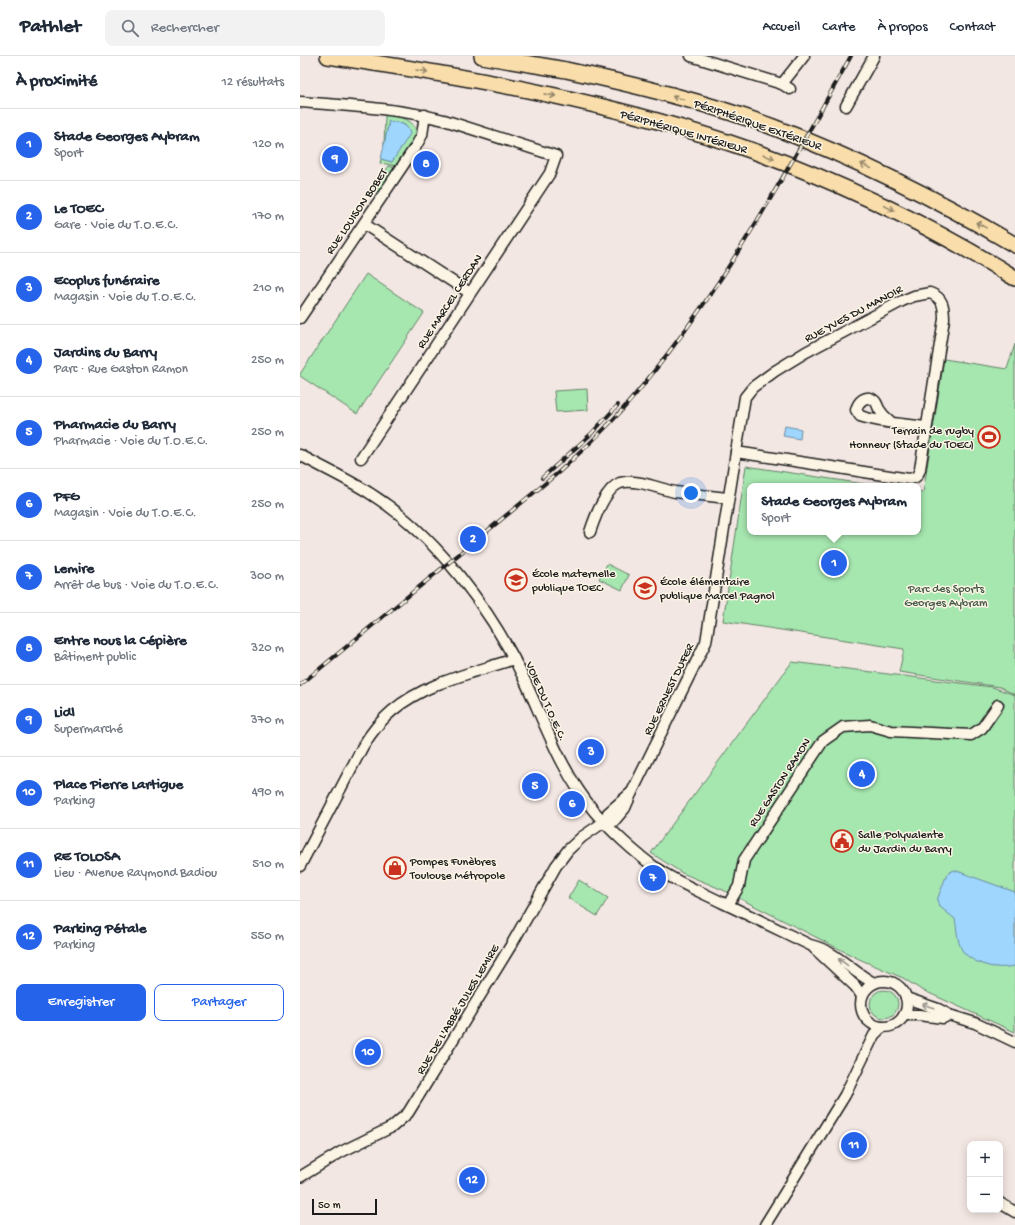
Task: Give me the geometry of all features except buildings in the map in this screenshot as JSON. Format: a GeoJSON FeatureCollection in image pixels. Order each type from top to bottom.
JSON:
{"type":"FeatureCollection","features":[{"type":"Feature","properties":{"kind":"highway","name":"PÉRIPHÉRIQUE INTÉRIEUR"},"geometry":{"type":"LineString","coordinates":[[328,56],[462,78],[553,96],[638,116],[755,152],[802,170],[903,214],[981,257],[1015,278]]}},
{"type":"Feature","properties":{"kind":"highway","name":"PÉRIPHÉRIQUE EXTÉRIEUR"},"geometry":{"type":"LineString","coordinates":[[482,56],[565,70],[641,88],[694,102],[772,127],[822,146],[888,176],[978,223],[1015,245]]}},
{"type":"Feature","properties":{"kind":"street"},"geometry":{"type":"LineString","coordinates":[[691,56],[786,86],[804,56]]}},
{"type":"Feature","properties":{"kind":"street"},"geometry":{"type":"LineString","coordinates":[[846,106],[874,56]]}},
{"type":"Feature","properties":{"kind":"street"},"geometry":{"type":"LineString","coordinates":[[300,102],[391,109],[425,116]]}},
{"type":"Feature","properties":{"kind":"street","name":"RUE MARCEL CERDAN"},"geometry":{"type":"LineString","coordinates":[[361,458],[550,173],[556,156],[444,120],[425,116]]}},
{"type":"Feature","properties":{"kind":"street","name":"RUE LOUISON BOBET"},"geometry":{"type":"LineString","coordinates":[[300,318],[304,305],[364,224],[416,146],[422,135],[425,116]]}},
{"type":"Feature","properties":{"kind":"street"},"geometry":{"type":"LineString","coordinates":[[364,224],[470,293]]}},
{"type":"Feature","properties":{"kind":"street","name":"RUE YVES DU MANOIR"},"geometry":{"type":"LineString","coordinates":[[930,293],[938,297],[943,303],[944,313],[926,427],[918,476],[909,479],[736,452],[745,397],[753,387],[775,371],[839,334],[902,301],[914,296],[930,293]]}},
{"type":"Feature","properties":{"kind":"street"},"geometry":{"type":"LineString","coordinates":[[890,422],[926,427]]}},
{"type":"Feature","properties":{"kind":"street","name":"RUE ERNEST DUFER"},"geometry":{"type":"LineString","coordinates":[[604,822],[614,821],[625,808],[706,642],[736,452]]}},
{"type":"Feature","properties":{"kind":"street","name":"VOIE DU T.O.E.C."},"geometry":{"type":"LineString","coordinates":[[300,455],[371,494],[408,521],[422,534],[454,570],[493,622],[525,681],[554,749],[573,781],[604,822],[656,868],[683,884],[810,945],[820,947],[874,983]]}},
{"type":"Feature","properties":{"kind":"street"},"geometry":{"type":"LineString","coordinates":[[590,532],[594,519],[608,492],[620,483],[634,482],[673,491],[728,498]]}},
{"type":"Feature","properties":{"kind":"street"},"geometry":{"type":"LineString","coordinates":[[300,866],[363,746],[372,733],[392,711],[424,690],[514,659]]}},
{"type":"Feature","properties":{"kind":"street","name":"RUE GASTON RAMON"},"geometry":{"type":"LineString","coordinates":[[728,905],[739,886],[744,860],[822,741],[843,727],[870,725],[891,731],[971,735],[982,728],[998,705]]}},
{"type":"Feature","properties":{"kind":"street","name":"RUE DE L'ABBÉ JULES LEMIRE"},"geometry":{"type":"LineString","coordinates":[[300,1177],[341,1152],[392,1127],[408,1113],[509,948],[556,866],[568,850],[582,837],[604,822]]}},
{"type":"Feature","properties":{"kind":"street","name":"VOIE DU T.O.E.C."},"geometry":{"type":"LineString","coordinates":[[810,945],[855,986],[862,996]]}},
{"type":"Feature","properties":{"kind":"street"},"geometry":{"type":"LineString","coordinates":[[890,981],[903,991],[906,998],[907,1007],[904,1015],[895,1024],[882,1027],[874,1025],[868,1021],[861,1009],[862,996],[865,990],[874,983],[890,981]]}},
{"type":"Feature","properties":{"kind":"street"},"geometry":{"type":"LineString","coordinates":[[906,998],[938,1009],[948,1015],[975,1023],[1015,1042]]}},
{"type":"Feature","properties":{"kind":"street"},"geometry":{"type":"LineString","coordinates":[[904,1015],[943,1018],[948,1015]]}},
{"type":"Feature","properties":{"kind":"street"},"geometry":{"type":"LineString","coordinates":[[810,1150],[817,1134],[855,1065],[868,1032],[868,1021]]}},
{"type":"Feature","properties":{"kind":"street"},"geometry":{"type":"LineString","coordinates":[[765,1225],[845,1095],[874,1035],[882,1027]]}},
{"type":"Feature","properties":{"kind":"street"},"geometry":{"type":"LineString","coordinates":[[1003,1205],[1015,1212]]}},
{"type":"Feature","properties":{"kind":"green space"},"geometry":{"type":"Polygon","coordinates":[[[385,115],[400,117],[410,122],[413,125],[417,135],[397,166],[380,163],[381,159],[392,162],[406,126],[389,121],[384,145],[385,115]]]}},
{"type":"Feature","properties":{"kind":"green space"},"geometry":{"type":"Polygon","coordinates":[[[389,166],[396,168],[379,193],[372,191],[389,166]]]}},
{"type":"Feature","properties":{"kind":"green space"},"geometry":{"type":"Polygon","coordinates":[[[366,274],[424,313],[357,414],[300,376],[300,374],[366,274]]]}},
{"type":"Feature","properties":{"kind":"green space","name":"Parc des Sports Georges Aybram"},"geometry":{"type":"Polygon","coordinates":[[[1015,344],[1015,695],[1000,687],[899,672],[904,649],[723,621],[746,466],[857,483],[747,483],[747,535],[921,535],[921,493],[923,493],[944,359],[1007,369],[1015,344]]]}},
{"type":"Feature","properties":{"kind":"green space"},"geometry":{"type":"Polygon","coordinates":[[[587,389],[588,410],[556,412],[554,391],[587,389]]]}},
{"type":"Feature","properties":{"kind":"green space"},"geometry":{"type":"Polygon","coordinates":[[[607,564],[629,575],[622,590],[599,579],[607,564]]]}},
{"type":"Feature","properties":{"kind":"green space"},"geometry":{"type":"Polygon","coordinates":[[[792,662],[992,687],[1015,695],[1015,1032],[920,989],[903,978],[859,959],[723,890],[682,873],[651,853],[792,662]]]}},
{"type":"Feature","properties":{"kind":"green space"},"geometry":{"type":"Polygon","coordinates":[[[579,880],[608,898],[597,916],[568,898],[579,880]]]}},
{"type":"Feature","properties":{"kind":"green space"},"geometry":{"type":"Polygon","coordinates":[[[884,990],[894,994],[898,1004],[894,1014],[884,1018],[874,1014],[870,1004],[874,994],[884,990]]]}},
{"type":"Feature","properties":{"kind":"water"},"geometry":{"type":"Polygon","coordinates":[[[389,121],[400,123],[405,126],[409,130],[410,134],[392,162],[381,159],[389,121]]]}},
{"type":"Feature","properties":{"kind":"water"},"geometry":{"type":"Polygon","coordinates":[[[785,426],[801,429],[800,439],[783,436],[785,426]]]}},
{"type":"Feature","properties":{"kind":"water"},"geometry":{"type":"Polygon","coordinates":[[[954,870],[1015,892],[1015,966],[987,966],[972,959],[962,950],[958,939],[955,919],[939,906],[937,900],[947,874],[954,870]]]}},
{"type":"Feature","properties":{"kind":"railway"},"geometry":{"type":"LineString","coordinates":[[300,685],[559,472],[624,408],[695,317],[743,244],[851,56]]}},
{"type":"Feature","properties":{"kind":"railway"},"geometry":{"type":"LineString","coordinates":[[542,478],[590,435],[618,405]]}},
{"type":"Feature","properties":{"kind":"place","name":"Lidl"},"geometry":{"type":"Point","coordinates":[335,159]}},
{"type":"Feature","properties":{"kind":"place","name":"Entre nous la Cépière"},"geometry":{"type":"Point","coordinates":[426,164]}},
{"type":"Feature","properties":{"kind":"place","name":"Terrain de rugby Honneur (Stade du TOEC)"},"geometry":{"type":"Point","coordinates":[989,437]}},
{"type":"Feature","properties":{"kind":"place","name":"Le TOEC"},"geometry":{"type":"Point","coordinates":[473,539]}},
{"type":"Feature","properties":{"kind":"place","name":"Stade Georges Aybram"},"geometry":{"type":"Point","coordinates":[834,563]}},
{"type":"Feature","properties":{"kind":"place","name":"École maternelle publique TOEC"},"geometry":{"type":"Point","coordinates":[516,580]}},
{"type":"Feature","properties":{"kind":"place","name":"École élémentaire publique Marcel Pagnol"},"geometry":{"type":"Point","coordinates":[645,588]}},
{"type":"Feature","properties":{"kind":"place","name":"Ecoplus funéraire"},"geometry":{"type":"Point","coordinates":[591,752]}},
{"type":"Feature","properties":{"kind":"place","name":"Jardins du Barry"},"geometry":{"type":"Point","coordinates":[862,774]}},
{"type":"Feature","properties":{"kind":"place","name":"Pharmacie du Barry"},"geometry":{"type":"Point","coordinates":[535,786]}},
{"type":"Feature","properties":{"kind":"place","name":"PFG"},"geometry":{"type":"Point","coordinates":[572,804]}},
{"type":"Feature","properties":{"kind":"place","name":"Salle Polyvalente du Jardin du Barry"},"geometry":{"type":"Point","coordinates":[842,841]}},
{"type":"Feature","properties":{"kind":"place","name":"Pompes Funèbres Toulouse Métropole"},"geometry":{"type":"Point","coordinates":[395,868]}},
{"type":"Feature","properties":{"kind":"place","name":"Lemire"},"geometry":{"type":"Point","coordinates":[653,878]}},
{"type":"Feature","properties":{"kind":"place","name":"Place Pierre Lartigue"},"geometry":{"type":"Point","coordinates":[368,1052]}},
{"type":"Feature","properties":{"kind":"place","name":"RE TOLOSA"},"geometry":{"type":"Point","coordinates":[854,1145]}},
{"type":"Feature","properties":{"kind":"place","name":"Parking Pétale"},"geometry":{"type":"Point","coordinates":[472,1180]}}]}
